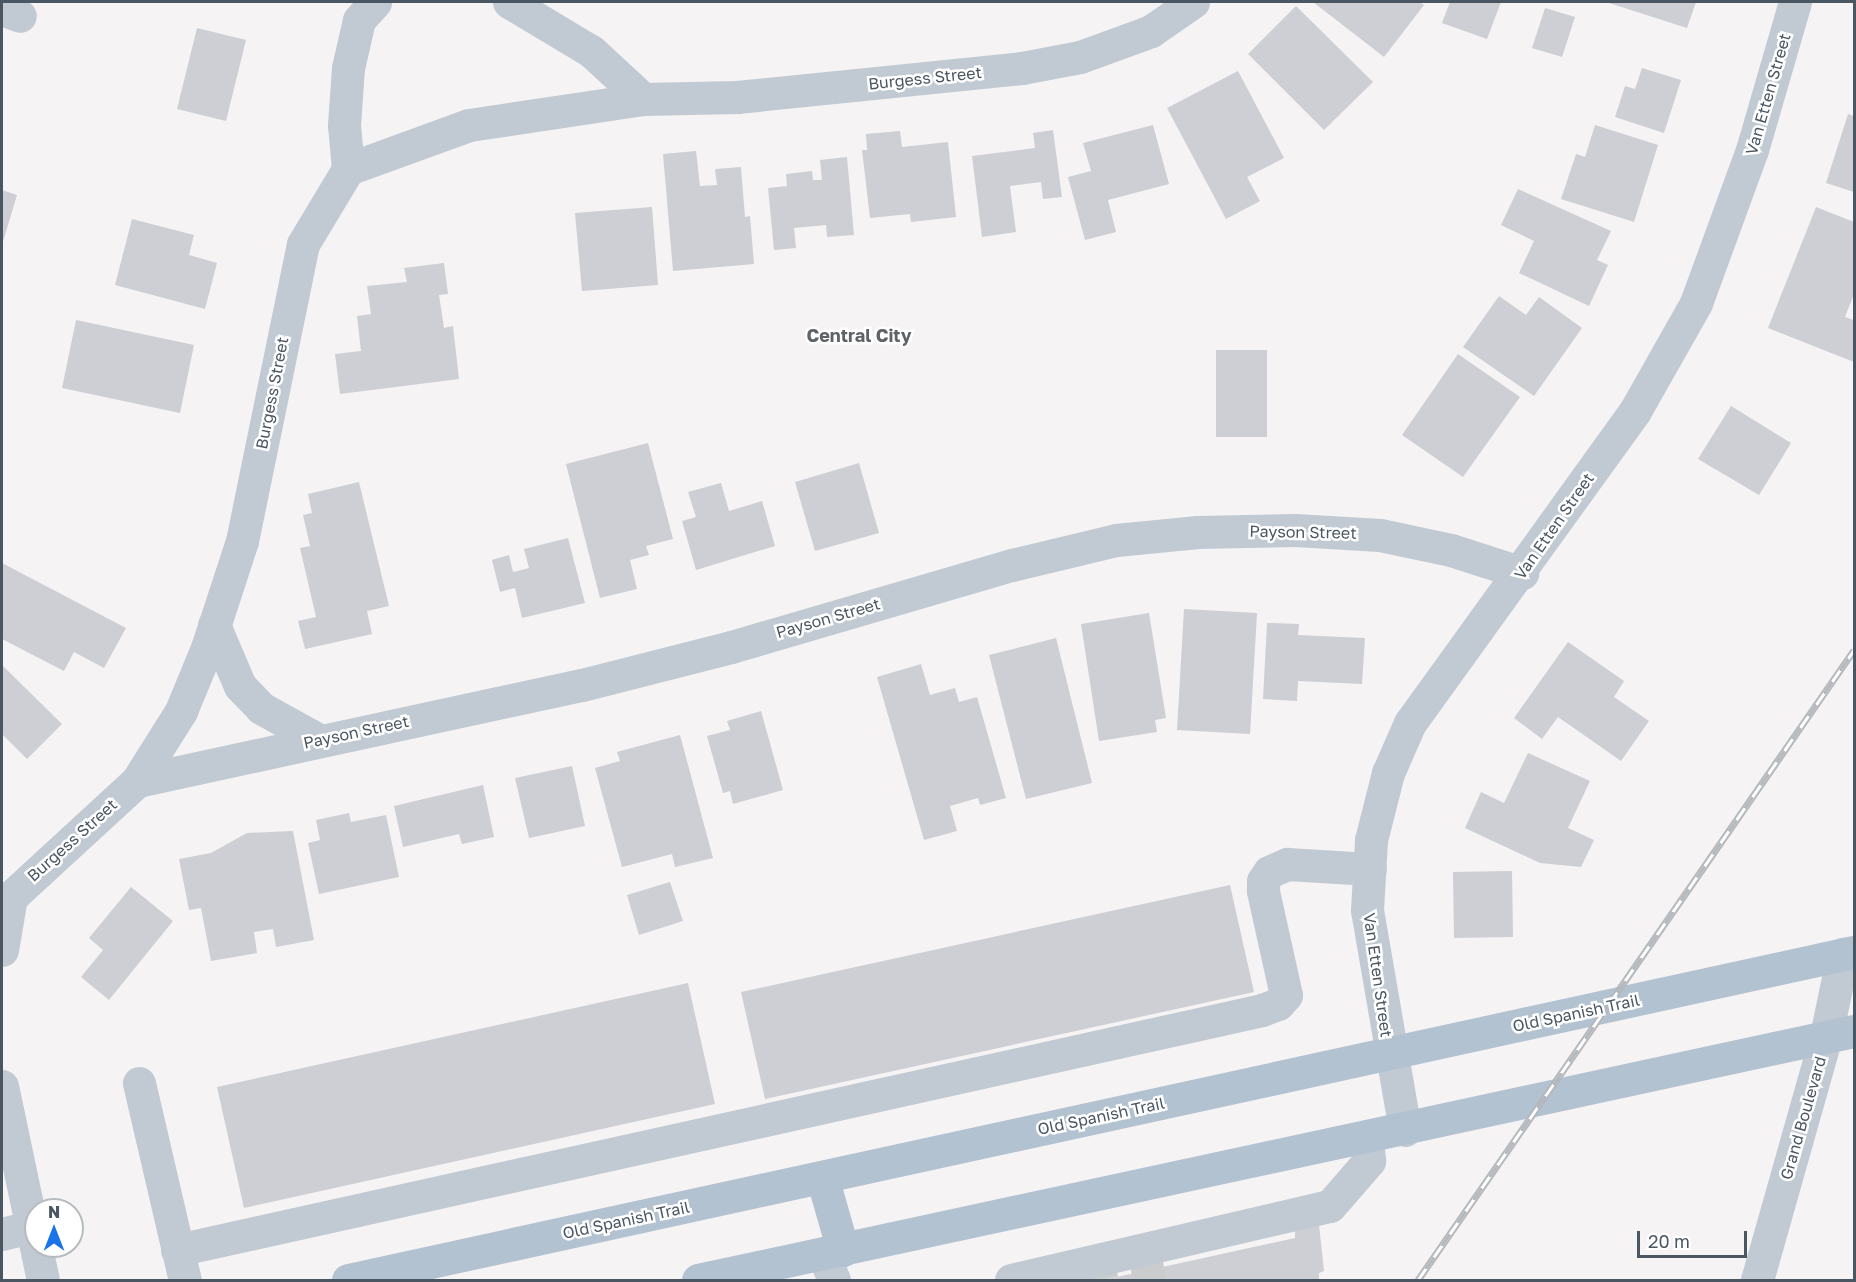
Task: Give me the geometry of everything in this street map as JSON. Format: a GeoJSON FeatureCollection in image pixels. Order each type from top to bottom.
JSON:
{"type":"FeatureCollection","features":[{"type":"Feature","properties":{"kind":"main road","name":"Old Spanish Trail"},"geometry":{"type":"LineString","coordinates":[[348,1281],[1849,953]]}},
{"type":"Feature","properties":{"kind":"main road"},"geometry":{"type":"LineString","coordinates":[[698,1281],[833,1261],[1367,1138],[1840,1033]]}},
{"type":"Feature","properties":{"kind":"main road"},"geometry":{"type":"LineString","coordinates":[[822,1177],[833,1261]]}},
{"type":"Feature","properties":{"kind":"street"},"geometry":{"type":"LineString","coordinates":[[348,170],[344,125],[348,68],[359,20],[375,2]]}},
{"type":"Feature","properties":{"kind":"street"},"geometry":{"type":"LineString","coordinates":[[509,2],[591,51],[643,99]]}},
{"type":"Feature","properties":{"kind":"street","name":"Burgess Street"},"geometry":{"type":"LineString","coordinates":[[2,950],[6,898],[137,782],[181,711],[214,625],[242,541],[303,244],[348,170],[470,125],[643,99],[737,97],[1022,68],[1080,57],[1151,31],[1193,2]]}},
{"type":"Feature","properties":{"kind":"street","name":"Van Etten Street"},"geometry":{"type":"LineString","coordinates":[[1405,1130],[1389,1053],[1367,910],[1371,840],[1388,773],[1410,723],[1522,573],[1635,411],[1696,303],[1752,150],[1795,2]]}},
{"type":"Feature","properties":{"kind":"street","name":"Payson Street"},"geometry":{"type":"LineString","coordinates":[[137,782],[319,740],[594,682],[731,647],[1012,564],[1116,540],[1198,532],[1295,530],[1380,535],[1451,550],[1522,573]]}},
{"type":"Feature","properties":{"kind":"street"},"geometry":{"type":"LineString","coordinates":[[214,625],[247,693],[261,708],[319,740]]}},
{"type":"Feature","properties":{"kind":"street"},"geometry":{"type":"LineString","coordinates":[[139,1083],[181,1265],[1262,1010],[1278,1004],[1286,995],[1263,891],[1263,881],[1269,872],[1287,864],[1370,869]]}},
{"type":"Feature","properties":{"kind":"street","name":"Grand Boulevard"},"geometry":{"type":"LineString","coordinates":[[1757,1281],[1840,1033],[1849,953]]}},
{"type":"Feature","properties":{"kind":"street"},"geometry":{"type":"LineString","coordinates":[[2,1086],[16,1231],[43,1281]]}},
{"type":"Feature","properties":{"kind":"street"},"geometry":{"type":"LineString","coordinates":[[1011,1281],[1145,1254],[1330,1206],[1369,1161],[1367,1138]]}},
{"type":"Feature","properties":{"kind":"building"},"geometry":{"type":"Polygon","coordinates":[[[1313,2],[1419,2],[1424,5],[1384,57],[1313,2]]]}},
{"type":"Feature","properties":{"kind":"building"},"geometry":{"type":"Polygon","coordinates":[[[1450,2],[1501,2],[1487,39],[1442,23],[1450,2]]]}},
{"type":"Feature","properties":{"kind":"building"},"geometry":{"type":"Polygon","coordinates":[[[1606,2],[1696,2],[1687,28],[1606,2]]]}},
{"type":"Feature","properties":{"kind":"building"},"geometry":{"type":"Polygon","coordinates":[[[1296,6],[1373,82],[1324,130],[1248,54],[1296,6]]]}},
{"type":"Feature","properties":{"kind":"building"},"geometry":{"type":"Polygon","coordinates":[[[1545,8],[1575,17],[1562,57],[1532,48],[1545,8]]]}},
{"type":"Feature","properties":{"kind":"building"},"geometry":{"type":"Polygon","coordinates":[[[197,28],[246,40],[226,121],[177,109],[197,28]]]}},
{"type":"Feature","properties":{"kind":"building"},"geometry":{"type":"Polygon","coordinates":[[[1642,68],[1681,80],[1664,133],[1615,117],[1625,86],[1635,89],[1642,68]]]}},
{"type":"Feature","properties":{"kind":"building"},"geometry":{"type":"Polygon","coordinates":[[[1238,71],[1284,158],[1247,177],[1260,201],[1226,219],[1167,108],[1238,71]]]}},
{"type":"Feature","properties":{"kind":"building"},"geometry":{"type":"Polygon","coordinates":[[[1848,114],[1854,116],[1854,192],[1826,183],[1848,114]]]}},
{"type":"Feature","properties":{"kind":"building"},"geometry":{"type":"Polygon","coordinates":[[[1153,125],[1169,184],[1108,200],[1116,232],[1085,240],[1068,177],[1091,171],[1083,143],[1153,125]]]}},
{"type":"Feature","properties":{"kind":"building"},"geometry":{"type":"Polygon","coordinates":[[[1595,125],[1658,145],[1634,222],[1561,199],[1576,154],[1585,157],[1595,125]]]}},
{"type":"Feature","properties":{"kind":"building"},"geometry":{"type":"Polygon","coordinates":[[[1053,130],[1062,197],[1043,199],[1041,182],[1010,186],[1016,232],[982,237],[972,156],[1035,148],[1033,133],[1053,130]]]}},
{"type":"Feature","properties":{"kind":"building"},"geometry":{"type":"Polygon","coordinates":[[[900,131],[902,147],[948,142],[956,217],[911,222],[910,214],[870,218],[862,150],[867,150],[866,134],[900,131]]]}},
{"type":"Feature","properties":{"kind":"building"},"geometry":{"type":"Polygon","coordinates":[[[696,151],[700,186],[717,185],[715,169],[741,167],[745,217],[750,216],[754,264],[673,271],[663,154],[696,151]]]}},
{"type":"Feature","properties":{"kind":"building"},"geometry":{"type":"Polygon","coordinates":[[[847,157],[854,235],[827,237],[826,225],[794,228],[796,248],[774,250],[768,188],[787,186],[786,174],[812,171],[813,180],[822,180],[820,160],[847,157]]]}},
{"type":"Feature","properties":{"kind":"building"},"geometry":{"type":"Polygon","coordinates":[[[1518,189],[1611,231],[1597,260],[1608,265],[1589,306],[1519,273],[1534,241],[1501,225],[1518,189]]]}},
{"type":"Feature","properties":{"kind":"building"},"geometry":{"type":"Polygon","coordinates":[[[2,190],[17,195],[2,245],[2,190]]]}},
{"type":"Feature","properties":{"kind":"building"},"geometry":{"type":"Polygon","coordinates":[[[652,207],[658,285],[582,291],[575,213],[652,207]]]}},
{"type":"Feature","properties":{"kind":"building"},"geometry":{"type":"Polygon","coordinates":[[[1816,207],[1854,222],[1854,294],[1845,317],[1854,320],[1854,362],[1768,328],[1816,207]]]}},
{"type":"Feature","properties":{"kind":"building"},"geometry":{"type":"Polygon","coordinates":[[[132,219],[194,235],[189,255],[217,263],[205,309],[115,285],[132,219]]]}},
{"type":"Feature","properties":{"kind":"building"},"geometry":{"type":"Polygon","coordinates":[[[444,263],[448,294],[439,295],[444,328],[453,326],[459,379],[340,394],[335,354],[361,351],[357,316],[371,314],[367,286],[407,282],[404,268],[444,263]]]}},
{"type":"Feature","properties":{"kind":"building"},"geometry":{"type":"Polygon","coordinates":[[[1499,296],[1526,315],[1539,297],[1582,328],[1534,396],[1463,347],[1499,296]]]}},
{"type":"Feature","properties":{"kind":"building"},"geometry":{"type":"Polygon","coordinates":[[[76,320],[194,345],[180,413],[62,388],[76,320]]]}},
{"type":"Feature","properties":{"kind":"building"},"geometry":{"type":"Polygon","coordinates":[[[1216,350],[1267,350],[1267,437],[1216,437],[1216,350]]]}},
{"type":"Feature","properties":{"kind":"building"},"geometry":{"type":"Polygon","coordinates":[[[1458,354],[1520,397],[1463,477],[1402,435],[1458,354]]]}},
{"type":"Feature","properties":{"kind":"building"},"geometry":{"type":"Polygon","coordinates":[[[1731,406],[1791,443],[1759,495],[1698,459],[1731,406]]]}},
{"type":"Feature","properties":{"kind":"building"},"geometry":{"type":"Polygon","coordinates":[[[648,443],[673,539],[646,546],[649,555],[630,560],[637,589],[600,598],[566,464],[648,443]]]}},
{"type":"Feature","properties":{"kind":"building"},"geometry":{"type":"Polygon","coordinates":[[[859,463],[879,533],[815,551],[795,482],[859,463]]]}},
{"type":"Feature","properties":{"kind":"building"},"geometry":{"type":"Polygon","coordinates":[[[359,482],[389,606],[367,611],[372,634],[305,649],[298,621],[316,617],[300,548],[310,546],[303,515],[312,513],[308,494],[359,482]]]}},
{"type":"Feature","properties":{"kind":"building"},"geometry":{"type":"Polygon","coordinates":[[[721,483],[729,511],[762,501],[775,546],[696,570],[682,521],[696,517],[688,492],[721,483]]]}},
{"type":"Feature","properties":{"kind":"building"},"geometry":{"type":"Polygon","coordinates":[[[568,538],[585,603],[522,618],[515,588],[500,592],[492,560],[509,555],[513,572],[529,568],[524,549],[568,538]]]}},
{"type":"Feature","properties":{"kind":"building"},"geometry":{"type":"Polygon","coordinates":[[[2,563],[126,628],[104,668],[74,652],[64,671],[2,639],[2,563]]]}},
{"type":"Feature","properties":{"kind":"building"},"geometry":{"type":"Polygon","coordinates":[[[1184,609],[1257,613],[1250,734],[1177,730],[1184,609]]]}},
{"type":"Feature","properties":{"kind":"building"},"geometry":{"type":"Polygon","coordinates":[[[1149,613],[1166,718],[1155,720],[1157,732],[1099,741],[1081,624],[1149,613]]]}},
{"type":"Feature","properties":{"kind":"building"},"geometry":{"type":"Polygon","coordinates":[[[1267,623],[1299,624],[1298,635],[1365,638],[1362,684],[1298,681],[1297,701],[1263,699],[1267,623]]]}},
{"type":"Feature","properties":{"kind":"building"},"geometry":{"type":"Polygon","coordinates":[[[1056,638],[1092,783],[1026,799],[989,655],[1056,638]]]}},
{"type":"Feature","properties":{"kind":"building"},"geometry":{"type":"Polygon","coordinates":[[[1568,642],[1624,681],[1614,697],[1649,721],[1621,761],[1558,717],[1542,739],[1514,718],[1568,642]]]}},
{"type":"Feature","properties":{"kind":"building"},"geometry":{"type":"Polygon","coordinates":[[[921,664],[930,695],[955,688],[959,702],[977,697],[1006,798],[980,805],[978,798],[950,806],[957,831],[924,840],[877,677],[921,664]]]}},
{"type":"Feature","properties":{"kind":"building"},"geometry":{"type":"Polygon","coordinates":[[[2,665],[62,724],[27,759],[2,734],[2,665]]]}},
{"type":"Feature","properties":{"kind":"building"},"geometry":{"type":"Polygon","coordinates":[[[761,711],[783,790],[733,804],[730,791],[723,793],[707,736],[730,730],[727,721],[761,711]]]}},
{"type":"Feature","properties":{"kind":"building"},"geometry":{"type":"Polygon","coordinates":[[[680,735],[713,858],[675,867],[672,854],[622,867],[595,768],[620,761],[617,752],[680,735]]]}},
{"type":"Feature","properties":{"kind":"building"},"geometry":{"type":"Polygon","coordinates":[[[1528,753],[1590,781],[1568,828],[1594,840],[1581,867],[1540,863],[1465,828],[1481,792],[1504,803],[1528,753]]]}},
{"type":"Feature","properties":{"kind":"building"},"geometry":{"type":"Polygon","coordinates":[[[572,766],[585,826],[529,838],[515,778],[572,766]]]}},
{"type":"Feature","properties":{"kind":"building"},"geometry":{"type":"Polygon","coordinates":[[[483,785],[494,837],[462,844],[459,834],[403,847],[394,806],[483,785]]]}},
{"type":"Feature","properties":{"kind":"building"},"geometry":{"type":"Polygon","coordinates":[[[349,813],[351,822],[386,815],[399,877],[319,894],[308,843],[320,840],[316,820],[349,813]]]}},
{"type":"Feature","properties":{"kind":"building"},"geometry":{"type":"Polygon","coordinates":[[[293,831],[314,940],[276,947],[273,929],[254,932],[257,953],[211,961],[201,908],[189,910],[179,859],[211,853],[247,833],[293,831]]]}},
{"type":"Feature","properties":{"kind":"building"},"geometry":{"type":"Polygon","coordinates":[[[1512,871],[1513,937],[1454,938],[1453,872],[1512,871]]]}},
{"type":"Feature","properties":{"kind":"building"},"geometry":{"type":"Polygon","coordinates":[[[670,882],[683,921],[639,935],[627,895],[670,882]]]}},
{"type":"Feature","properties":{"kind":"building"},"geometry":{"type":"Polygon","coordinates":[[[1230,885],[1254,992],[765,1099],[741,992],[1230,885]]]}},
{"type":"Feature","properties":{"kind":"building"},"geometry":{"type":"Polygon","coordinates":[[[131,887],[173,921],[109,1000],[81,977],[103,950],[89,938],[131,887]]]}},
{"type":"Feature","properties":{"kind":"building"},"geometry":{"type":"Polygon","coordinates":[[[688,983],[715,1104],[244,1208],[217,1087],[688,983]]]}},
{"type":"Feature","properties":{"kind":"building"},"geometry":{"type":"Polygon","coordinates":[[[1319,1225],[1324,1271],[1319,1273],[1319,1280],[1103,1280],[1295,1238],[1295,1229],[1319,1225]]]}},
{"type":"Feature","properties":{"kind":"tunnel"},"geometry":{"type":"LineString","coordinates":[[1146,1258],[1149,1280]]}},
{"type":"Feature","properties":{"kind":"tunnel"},"geometry":{"type":"LineString","coordinates":[[1099,1267],[1102,1280]]}},
{"type":"Feature","properties":{"kind":"railway"},"geometry":{"type":"LineString","coordinates":[[1418,1280],[1854,650]]}},
{"type":"Feature","properties":{"kind":"district","name":"Central City"},"geometry":{"type":"Point","coordinates":[859,335]}}]}
